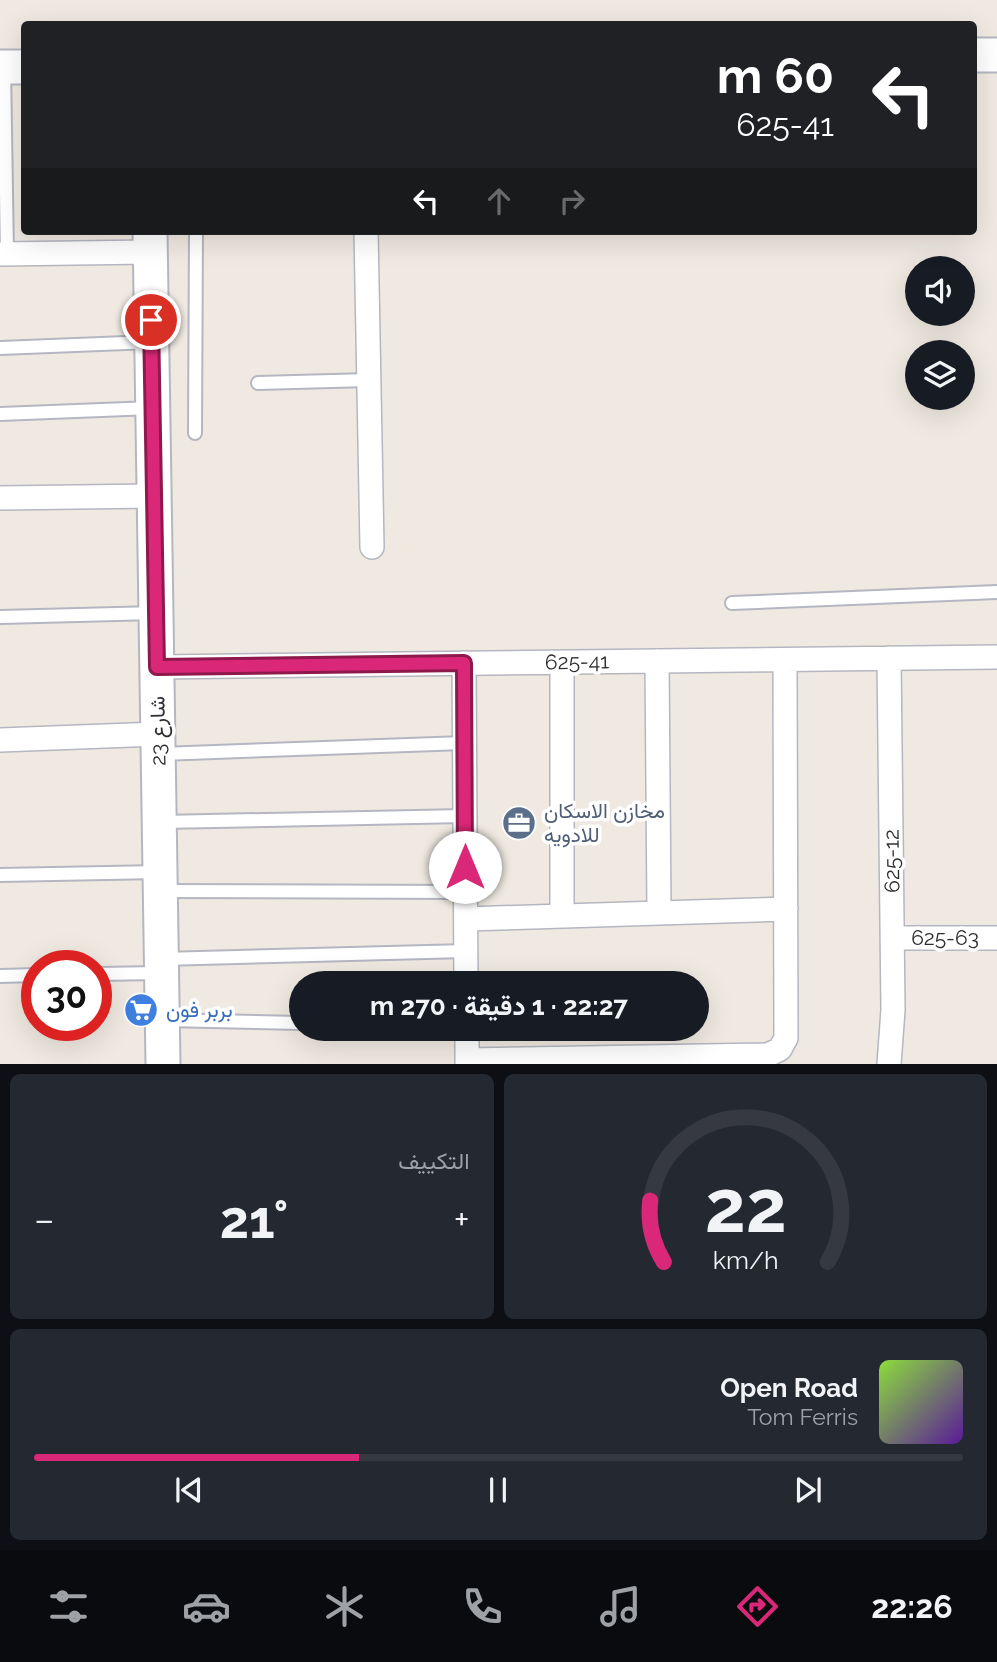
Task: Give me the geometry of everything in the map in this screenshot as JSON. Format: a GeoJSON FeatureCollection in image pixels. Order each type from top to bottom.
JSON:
{"type":"FeatureCollection","features":[{"type":"Feature","properties":{"kind":"street"},"geometry":{"type":"LineString","coordinates":[[977,55],[997,55]]}},
{"type":"Feature","properties":{"kind":"street"},"geometry":{"type":"LineString","coordinates":[[366,235],[372,547]]}},
{"type":"Feature","properties":{"kind":"street"},"geometry":{"type":"LineString","coordinates":[[3,254],[150,242]]}},
{"type":"Feature","properties":{"kind":"street","name":"شارع 23"},"geometry":{"type":"LineString","coordinates":[[150,242],[163,1063]]}},
{"type":"Feature","properties":{"kind":"street"},"geometry":{"type":"LineString","coordinates":[[0,498],[154,496]]}},
{"type":"Feature","properties":{"kind":"street","name":"625-41"},"geometry":{"type":"LineString","coordinates":[[157,667],[997,657]]}},
{"type":"Feature","properties":{"kind":"street","name":"625-12"},"geometry":{"type":"LineString","coordinates":[[889,658],[893,938],[893,1010],[889,1063]]}},
{"type":"Feature","properties":{"kind":"street"},"geometry":{"type":"LineString","coordinates":[[467,1041],[467,1062],[656,1061],[786,1056],[785,660]]}},
{"type":"Feature","properties":{"kind":"street"},"geometry":{"type":"LineString","coordinates":[[657,661],[659,911]]}},
{"type":"Feature","properties":{"kind":"street"},"geometry":{"type":"LineString","coordinates":[[562,662],[562,915]]}},
{"type":"Feature","properties":{"kind":"street"},"geometry":{"type":"LineString","coordinates":[[464,663],[466,971]]}},
{"type":"Feature","properties":{"kind":"street"},"geometry":{"type":"LineString","coordinates":[[0,740],[158,744]]}},
{"type":"Feature","properties":{"kind":"street"},"geometry":{"type":"LineString","coordinates":[[466,919],[786,909]]}},
{"type":"Feature","properties":{"kind":"street","name":"625-63"},"geometry":{"type":"LineString","coordinates":[[893,938],[997,937]]}},
{"type":"Feature","properties":{"kind":"lane"},"geometry":{"type":"LineString","coordinates":[[3,254],[10,67]]}},
{"type":"Feature","properties":{"kind":"lane"},"geometry":{"type":"LineString","coordinates":[[195,433],[196,235]]}},
{"type":"Feature","properties":{"kind":"lane"},"geometry":{"type":"LineString","coordinates":[[0,348],[152,342]]}},
{"type":"Feature","properties":{"kind":"lane"},"geometry":{"type":"LineString","coordinates":[[257,383],[369,380]]}},
{"type":"Feature","properties":{"kind":"lane"},"geometry":{"type":"LineString","coordinates":[[0,414],[153,408]]}},
{"type":"Feature","properties":{"kind":"lane"},"geometry":{"type":"LineString","coordinates":[[732,603],[997,592]]}},
{"type":"Feature","properties":{"kind":"lane"},"geometry":{"type":"LineString","coordinates":[[0,617],[156,613]]}},
{"type":"Feature","properties":{"kind":"lane"},"geometry":{"type":"LineString","coordinates":[[158,744],[464,743]]}},
{"type":"Feature","properties":{"kind":"lane"},"geometry":{"type":"LineString","coordinates":[[159,822],[465,816]]}},
{"type":"Feature","properties":{"kind":"lane"},"geometry":{"type":"LineString","coordinates":[[0,875],[466,892]]}},
{"type":"Feature","properties":{"kind":"lane"},"geometry":{"type":"LineString","coordinates":[[112,972],[162,966],[466,951]]}},
{"type":"Feature","properties":{"kind":"lane"},"geometry":{"type":"LineString","coordinates":[[0,976],[21,975]]}},
{"type":"Feature","properties":{"kind":"lane"},"geometry":{"type":"LineString","coordinates":[[163,1020],[289,1023]]}},
{"type":"Feature","properties":{"kind":"place","name":"مخازن الاسكان للادويه"},"geometry":{"type":"Point","coordinates":[519,823]}},
{"type":"Feature","properties":{"kind":"place","name":"بربر فون"},"geometry":{"type":"Point","coordinates":[141,1010]}},
{"type":"Feature","properties":{"kind":"route"},"geometry":{"type":"LineString","coordinates":[[151,320],[157,667],[464,663],[465,867]]}}]}
